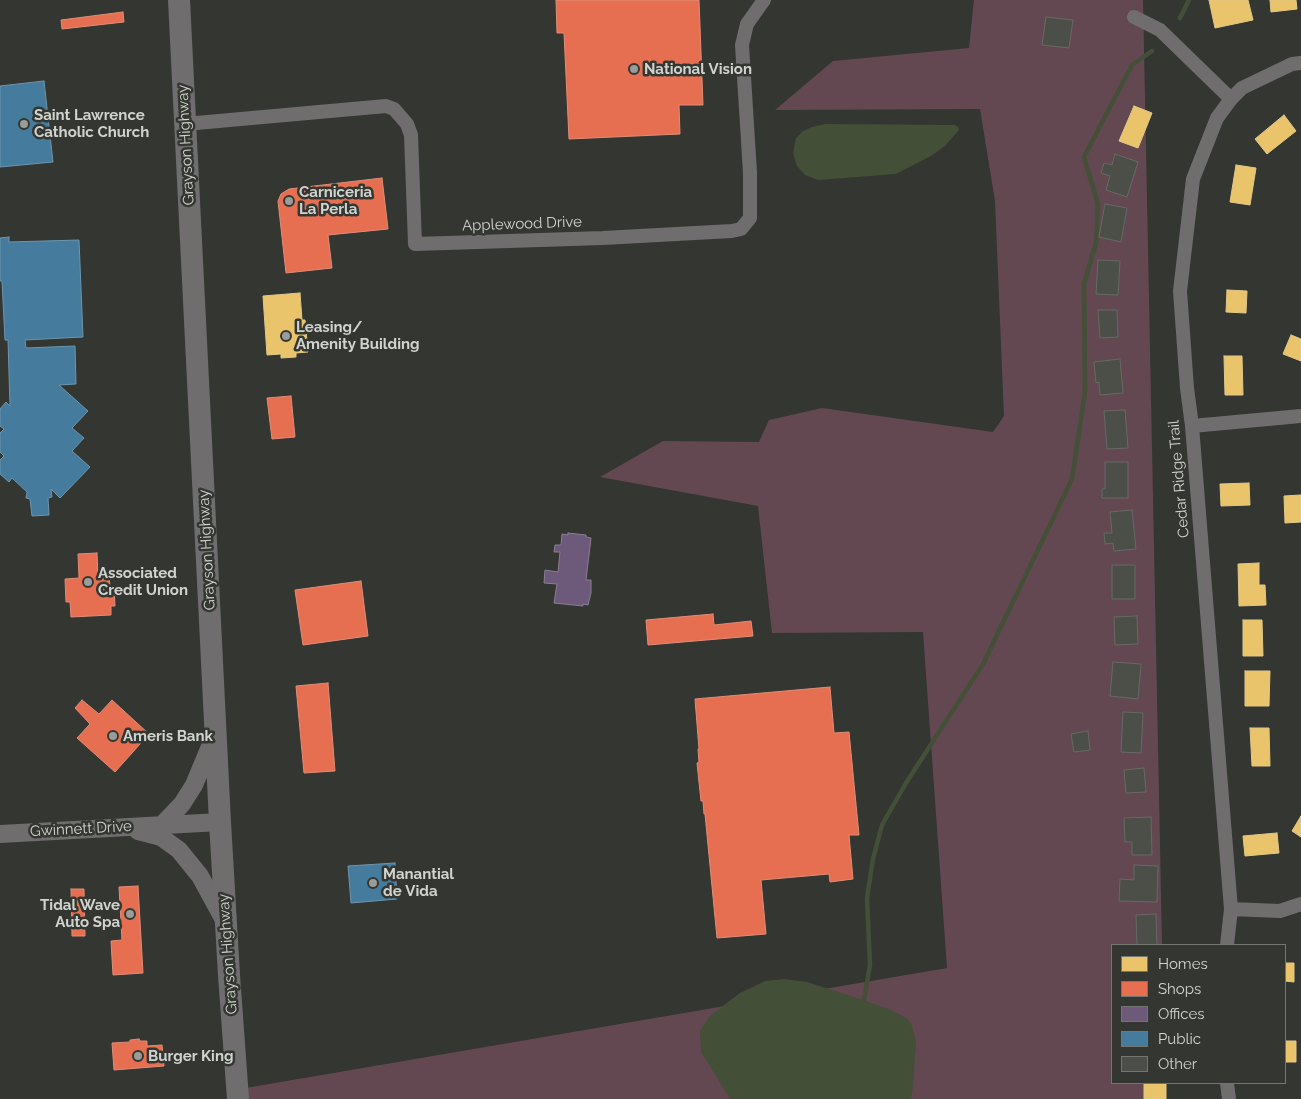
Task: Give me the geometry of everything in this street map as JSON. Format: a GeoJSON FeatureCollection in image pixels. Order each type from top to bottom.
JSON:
{"type":"FeatureCollection","features":[{"type":"Feature","properties":{"kind":"main road","name":"Grayson Highway"},"geometry":{"type":"LineString","coordinates":[[179,0],[225,922],[238,1099]]}},
{"type":"Feature","properties":{"kind":"street","name":"Applewood Drive"},"geometry":{"type":"LineString","coordinates":[[185,124],[386,106],[394,108],[407,124],[412,136],[415,244],[603,238],[732,231],[741,229],[750,218],[750,173],[742,45],[747,24],[764,0]]}},
{"type":"Feature","properties":{"kind":"street"},"geometry":{"type":"LineString","coordinates":[[1134,17],[1160,30],[1231,99]]}},
{"type":"Feature","properties":{"kind":"street","name":"Cedar Ridge Trail"},"geometry":{"type":"LineString","coordinates":[[1227,944],[1231,909],[1180,291],[1194,179],[1217,118],[1242,88],[1292,64],[1301,63]]}},
{"type":"Feature","properties":{"kind":"street"},"geometry":{"type":"LineString","coordinates":[[1192,426],[1301,416]]}},
{"type":"Feature","properties":{"kind":"street"},"geometry":{"type":"LineString","coordinates":[[163,824],[182,804],[194,785],[216,732]]}},
{"type":"Feature","properties":{"kind":"street","name":"Gwinnett Drive"},"geometry":{"type":"LineString","coordinates":[[0,834],[220,822]]}},
{"type":"Feature","properties":{"kind":"street"},"geometry":{"type":"LineString","coordinates":[[118,827],[161,836],[179,850],[200,876],[225,922]]}},
{"type":"Feature","properties":{"kind":"street"},"geometry":{"type":"LineString","coordinates":[[1231,909],[1280,911],[1301,904]]}},
{"type":"Feature","properties":{"kind":"street"},"geometry":{"type":"LineString","coordinates":[[1227,1084],[1229,1099]]}},
{"type":"Feature","properties":{"kind":"shaded area"},"geometry":{"type":"Polygon","coordinates":[[[974,0],[1143,0],[1162,944],[1111,944],[1111,1084],[1165,1084],[1166,1099],[240,1099],[240,1089],[947,968],[923,632],[772,633],[758,506],[600,477],[663,441],[759,442],[769,420],[822,408],[993,432],[1004,416],[995,201],[980,109],[775,110],[833,61],[969,48],[974,0]]]}},
{"type":"Feature","properties":{"kind":"shaded area"},"geometry":{"type":"Polygon","coordinates":[[[825,124],[955,125],[959,130],[945,146],[931,156],[896,174],[818,180],[805,175],[797,166],[793,153],[796,138],[803,131],[825,124]]]}},
{"type":"Feature","properties":{"kind":"shaded area"},"geometry":{"type":"Polygon","coordinates":[[[784,979],[807,982],[845,994],[889,1009],[908,1019],[916,1042],[911,1099],[729,1099],[701,1052],[700,1031],[710,1016],[740,993],[765,981],[784,979]]]}},
{"type":"Feature","properties":{"kind":"building: Homes"},"geometry":{"type":"Polygon","coordinates":[[[1209,0],[1248,0],[1253,20],[1215,28],[1209,0]]]}},
{"type":"Feature","properties":{"kind":"building: Homes"},"geometry":{"type":"Polygon","coordinates":[[[1270,0],[1296,0],[1297,9],[1271,12],[1270,0]]]}},
{"type":"Feature","properties":{"kind":"building: Homes"},"geometry":{"type":"Polygon","coordinates":[[[1134,106],[1152,113],[1138,148],[1119,141],[1134,106]]]}},
{"type":"Feature","properties":{"kind":"building: Homes"},"geometry":{"type":"Polygon","coordinates":[[[1284,115],[1296,131],[1267,154],[1255,139],[1284,115]]]}},
{"type":"Feature","properties":{"kind":"building: Homes"},"geometry":{"type":"Polygon","coordinates":[[[1236,165],[1256,168],[1250,205],[1230,202],[1236,165]]]}},
{"type":"Feature","properties":{"kind":"building: Homes"},"geometry":{"type":"Polygon","coordinates":[[[1227,290],[1247,291],[1246,313],[1226,312],[1227,290]]]}},
{"type":"Feature","properties":{"kind":"building: Homes","name":"Leasing/ Amenity Building"},"geometry":{"type":"Polygon","coordinates":[[[300,293],[302,320],[305,320],[308,352],[296,353],[296,357],[281,358],[281,354],[267,355],[263,296],[300,293]]]}},
{"type":"Feature","properties":{"kind":"building: Homes"},"geometry":{"type":"Polygon","coordinates":[[[1291,335],[1301,339],[1301,361],[1283,354],[1291,335]]]}},
{"type":"Feature","properties":{"kind":"building: Homes"},"geometry":{"type":"Polygon","coordinates":[[[1224,356],[1242,356],[1243,395],[1225,395],[1224,356]]]}},
{"type":"Feature","properties":{"kind":"building: Homes"},"geometry":{"type":"Polygon","coordinates":[[[1249,483],[1250,505],[1221,506],[1220,484],[1249,483]]]}},
{"type":"Feature","properties":{"kind":"building: Homes"},"geometry":{"type":"Polygon","coordinates":[[[1301,495],[1301,522],[1285,523],[1284,496],[1301,495]]]}},
{"type":"Feature","properties":{"kind":"building: Homes"},"geometry":{"type":"Polygon","coordinates":[[[1259,563],[1259,585],[1265,585],[1266,605],[1239,606],[1238,564],[1259,563]]]}},
{"type":"Feature","properties":{"kind":"building: Homes"},"geometry":{"type":"Polygon","coordinates":[[[1243,620],[1262,620],[1263,656],[1243,656],[1243,620]]]}},
{"type":"Feature","properties":{"kind":"building: Homes"},"geometry":{"type":"Polygon","coordinates":[[[1245,671],[1270,671],[1269,706],[1245,706],[1245,671]]]}},
{"type":"Feature","properties":{"kind":"building: Homes"},"geometry":{"type":"Polygon","coordinates":[[[1250,728],[1269,728],[1270,766],[1252,766],[1250,728]]]}},
{"type":"Feature","properties":{"kind":"building: Homes"},"geometry":{"type":"Polygon","coordinates":[[[1301,816],[1301,837],[1292,831],[1301,816]]]}},
{"type":"Feature","properties":{"kind":"building: Homes"},"geometry":{"type":"Polygon","coordinates":[[[1277,833],[1279,853],[1245,856],[1243,836],[1277,833]]]}},
{"type":"Feature","properties":{"kind":"building: Homes"},"geometry":{"type":"Polygon","coordinates":[[[1286,963],[1294,963],[1294,982],[1286,981],[1286,963]]]}},
{"type":"Feature","properties":{"kind":"building: Homes"},"geometry":{"type":"Polygon","coordinates":[[[1286,1041],[1296,1041],[1296,1062],[1286,1062],[1286,1041]]]}},
{"type":"Feature","properties":{"kind":"building: Homes"},"geometry":{"type":"Polygon","coordinates":[[[1144,1084],[1166,1084],[1166,1099],[1144,1099],[1144,1084]]]}},
{"type":"Feature","properties":{"kind":"building: Shops","name":"National Vision"},"geometry":{"type":"Polygon","coordinates":[[[556,0],[699,0],[703,105],[679,105],[680,134],[569,139],[564,33],[557,33],[556,0]]]}},
{"type":"Feature","properties":{"kind":"building: Shops"},"geometry":{"type":"Polygon","coordinates":[[[123,12],[124,22],[62,29],[61,20],[123,12]]]}},
{"type":"Feature","properties":{"kind":"building: Shops"},"geometry":{"type":"Polygon","coordinates":[[[382,178],[388,229],[328,235],[332,268],[286,273],[278,201],[281,194],[289,189],[382,178]]]}},
{"type":"Feature","properties":{"kind":"building: Shops"},"geometry":{"type":"Polygon","coordinates":[[[291,396],[295,437],[272,439],[267,398],[291,396]]]}},
{"type":"Feature","properties":{"kind":"building: Shops","name":"Associated Credit Union"},"geometry":{"type":"Polygon","coordinates":[[[97,553],[98,577],[109,577],[110,586],[114,586],[115,606],[111,606],[111,615],[71,617],[70,602],[66,602],[65,579],[79,578],[78,554],[97,553]]]}},
{"type":"Feature","properties":{"kind":"building: Shops"},"geometry":{"type":"Polygon","coordinates":[[[361,581],[368,636],[303,645],[295,590],[361,581]]]}},
{"type":"Feature","properties":{"kind":"building: Shops"},"geometry":{"type":"Polygon","coordinates":[[[713,614],[714,625],[751,621],[753,636],[648,645],[646,620],[713,614]]]}},
{"type":"Feature","properties":{"kind":"building: Shops"},"geometry":{"type":"Polygon","coordinates":[[[328,683],[335,771],[304,773],[296,686],[328,683]]]}},
{"type":"Feature","properties":{"kind":"building: Shops"},"geometry":{"type":"Polygon","coordinates":[[[830,687],[834,733],[849,732],[859,835],[849,835],[853,879],[830,882],[829,874],[761,880],[766,934],[717,938],[705,814],[703,801],[701,801],[697,763],[699,762],[699,749],[695,699],[830,687]]]}},
{"type":"Feature","properties":{"kind":"building: Shops","name":"Ameris Bank"},"geometry":{"type":"Polygon","coordinates":[[[82,700],[99,714],[112,700],[149,734],[115,772],[77,738],[90,724],[75,708],[82,700]]]}},
{"type":"Feature","properties":{"kind":"building: Shops","name":"Tidal Wave Auto Spa"},"geometry":{"type":"Polygon","coordinates":[[[138,886],[143,973],[113,975],[111,941],[122,940],[119,887],[138,886]]]}},
{"type":"Feature","properties":{"kind":"building: Shops"},"geometry":{"type":"Polygon","coordinates":[[[71,889],[84,889],[85,936],[72,936],[71,889]]]}},
{"type":"Feature","properties":{"kind":"building: Shops","name":"Burger King"},"geometry":{"type":"Polygon","coordinates":[[[139,1039],[140,1041],[147,1041],[147,1046],[162,1045],[164,1066],[114,1070],[112,1043],[130,1042],[130,1040],[139,1039]]]}},
{"type":"Feature","properties":{"kind":"building: Offices"},"geometry":{"type":"Polygon","coordinates":[[[568,533],[586,535],[586,537],[591,538],[586,580],[591,580],[591,593],[588,605],[554,603],[557,584],[544,583],[545,570],[558,572],[560,552],[554,552],[555,545],[561,545],[562,534],[568,535],[568,533]]]}},
{"type":"Feature","properties":{"kind":"building: Public","name":"Saint Lawrence Catholic Church"},"geometry":{"type":"Polygon","coordinates":[[[44,81],[53,162],[0,167],[0,86],[44,81]]]}},
{"type":"Feature","properties":{"kind":"building: Public"},"geometry":{"type":"Polygon","coordinates":[[[9,237],[9,242],[79,240],[83,337],[25,340],[26,348],[75,346],[76,384],[59,385],[88,411],[72,428],[84,438],[72,451],[90,467],[60,498],[51,489],[52,497],[48,498],[49,515],[32,516],[30,499],[26,498],[27,492],[12,478],[9,482],[0,474],[0,460],[4,456],[0,452],[0,433],[4,429],[0,426],[0,409],[6,402],[10,406],[8,340],[5,340],[2,281],[0,281],[0,238],[9,237]]]}},
{"type":"Feature","properties":{"kind":"building: Public","name":"Manantial de Vida"},"geometry":{"type":"Polygon","coordinates":[[[395,863],[397,899],[351,903],[348,866],[395,863]]]}},
{"type":"Feature","properties":{"kind":"building: Other"},"geometry":{"type":"Polygon","coordinates":[[[1046,17],[1073,20],[1069,48],[1042,45],[1046,17]]]}},
{"type":"Feature","properties":{"kind":"building: Other"},"geometry":{"type":"Polygon","coordinates":[[[1115,154],[1138,162],[1127,197],[1106,190],[1110,176],[1101,173],[1104,163],[1112,165],[1115,154]]]}},
{"type":"Feature","properties":{"kind":"building: Other"},"geometry":{"type":"Polygon","coordinates":[[[1105,204],[1127,208],[1121,242],[1099,237],[1105,204]]]}},
{"type":"Feature","properties":{"kind":"building: Other"},"geometry":{"type":"Polygon","coordinates":[[[1098,260],[1120,261],[1118,295],[1096,294],[1098,260]]]}},
{"type":"Feature","properties":{"kind":"building: Other"},"geometry":{"type":"Polygon","coordinates":[[[1098,310],[1117,310],[1118,337],[1100,338],[1098,310]]]}},
{"type":"Feature","properties":{"kind":"building: Other"},"geometry":{"type":"Polygon","coordinates":[[[1120,359],[1123,393],[1100,395],[1099,382],[1096,383],[1094,362],[1120,359]]]}},
{"type":"Feature","properties":{"kind":"building: Other"},"geometry":{"type":"Polygon","coordinates":[[[1125,410],[1128,448],[1107,449],[1104,411],[1125,410]]]}},
{"type":"Feature","properties":{"kind":"building: Other"},"geometry":{"type":"Polygon","coordinates":[[[1105,462],[1128,462],[1128,498],[1102,498],[1102,489],[1105,489],[1105,462]]]}},
{"type":"Feature","properties":{"kind":"building: Other"},"geometry":{"type":"Polygon","coordinates":[[[1132,510],[1136,549],[1114,551],[1113,543],[1105,544],[1104,533],[1112,533],[1110,512],[1132,510]]]}},
{"type":"Feature","properties":{"kind":"building: Other"},"geometry":{"type":"Polygon","coordinates":[[[1112,565],[1135,565],[1135,599],[1112,599],[1112,565]]]}},
{"type":"Feature","properties":{"kind":"building: Other"},"geometry":{"type":"Polygon","coordinates":[[[1137,616],[1138,644],[1115,645],[1114,617],[1137,616]]]}},
{"type":"Feature","properties":{"kind":"building: Other"},"geometry":{"type":"Polygon","coordinates":[[[1113,662],[1141,664],[1138,699],[1110,696],[1113,662]]]}},
{"type":"Feature","properties":{"kind":"building: Other"},"geometry":{"type":"Polygon","coordinates":[[[1123,712],[1143,713],[1141,753],[1121,752],[1123,712]]]}},
{"type":"Feature","properties":{"kind":"building: Other"},"geometry":{"type":"Polygon","coordinates":[[[1088,731],[1090,750],[1074,752],[1071,734],[1088,731]]]}},
{"type":"Feature","properties":{"kind":"building: Other"},"geometry":{"type":"Polygon","coordinates":[[[1144,768],[1146,792],[1126,793],[1124,770],[1144,768]]]}},
{"type":"Feature","properties":{"kind":"building: Other"},"geometry":{"type":"Polygon","coordinates":[[[1151,817],[1152,855],[1132,855],[1132,842],[1125,842],[1124,818],[1151,817]]]}},
{"type":"Feature","properties":{"kind":"building: Other"},"geometry":{"type":"Polygon","coordinates":[[[1134,865],[1158,866],[1157,902],[1119,901],[1120,879],[1134,880],[1134,865]]]}},
{"type":"Feature","properties":{"kind":"building: Other"},"geometry":{"type":"Polygon","coordinates":[[[1156,914],[1157,944],[1137,944],[1136,915],[1156,914]]]}},
{"type":"Feature","properties":{"kind":"waterway"},"geometry":{"type":"LineString","coordinates":[[1180,18],[1189,0]]}},
{"type":"Feature","properties":{"kind":"waterway"},"geometry":{"type":"LineString","coordinates":[[864,1000],[870,965],[867,898],[873,859],[882,825],[906,783],[983,664],[1072,479],[1085,392],[1084,284],[1096,243],[1098,204],[1084,157],[1132,65],[1152,51]]}},
{"type":"Feature","properties":{"kind":"place","name":"National Vision"},"geometry":{"type":"Point","coordinates":[634,69]}},
{"type":"Feature","properties":{"kind":"place","name":"Saint Lawrence Catholic Church"},"geometry":{"type":"Point","coordinates":[24,124]}},
{"type":"Feature","properties":{"kind":"place","name":"Carniceria La Perla"},"geometry":{"type":"Point","coordinates":[289,201]}},
{"type":"Feature","properties":{"kind":"place","name":"Leasing/ Amenity Building"},"geometry":{"type":"Point","coordinates":[286,336]}},
{"type":"Feature","properties":{"kind":"place","name":"Associated Credit Union"},"geometry":{"type":"Point","coordinates":[88,582]}},
{"type":"Feature","properties":{"kind":"place","name":"Ameris Bank"},"geometry":{"type":"Point","coordinates":[113,736]}},
{"type":"Feature","properties":{"kind":"place","name":"Manantial de Vida"},"geometry":{"type":"Point","coordinates":[373,883]}},
{"type":"Feature","properties":{"kind":"place","name":"Tidal Wave Auto Spa"},"geometry":{"type":"Point","coordinates":[130,914]}},
{"type":"Feature","properties":{"kind":"place","name":"Burger King"},"geometry":{"type":"Point","coordinates":[138,1056]}}]}
